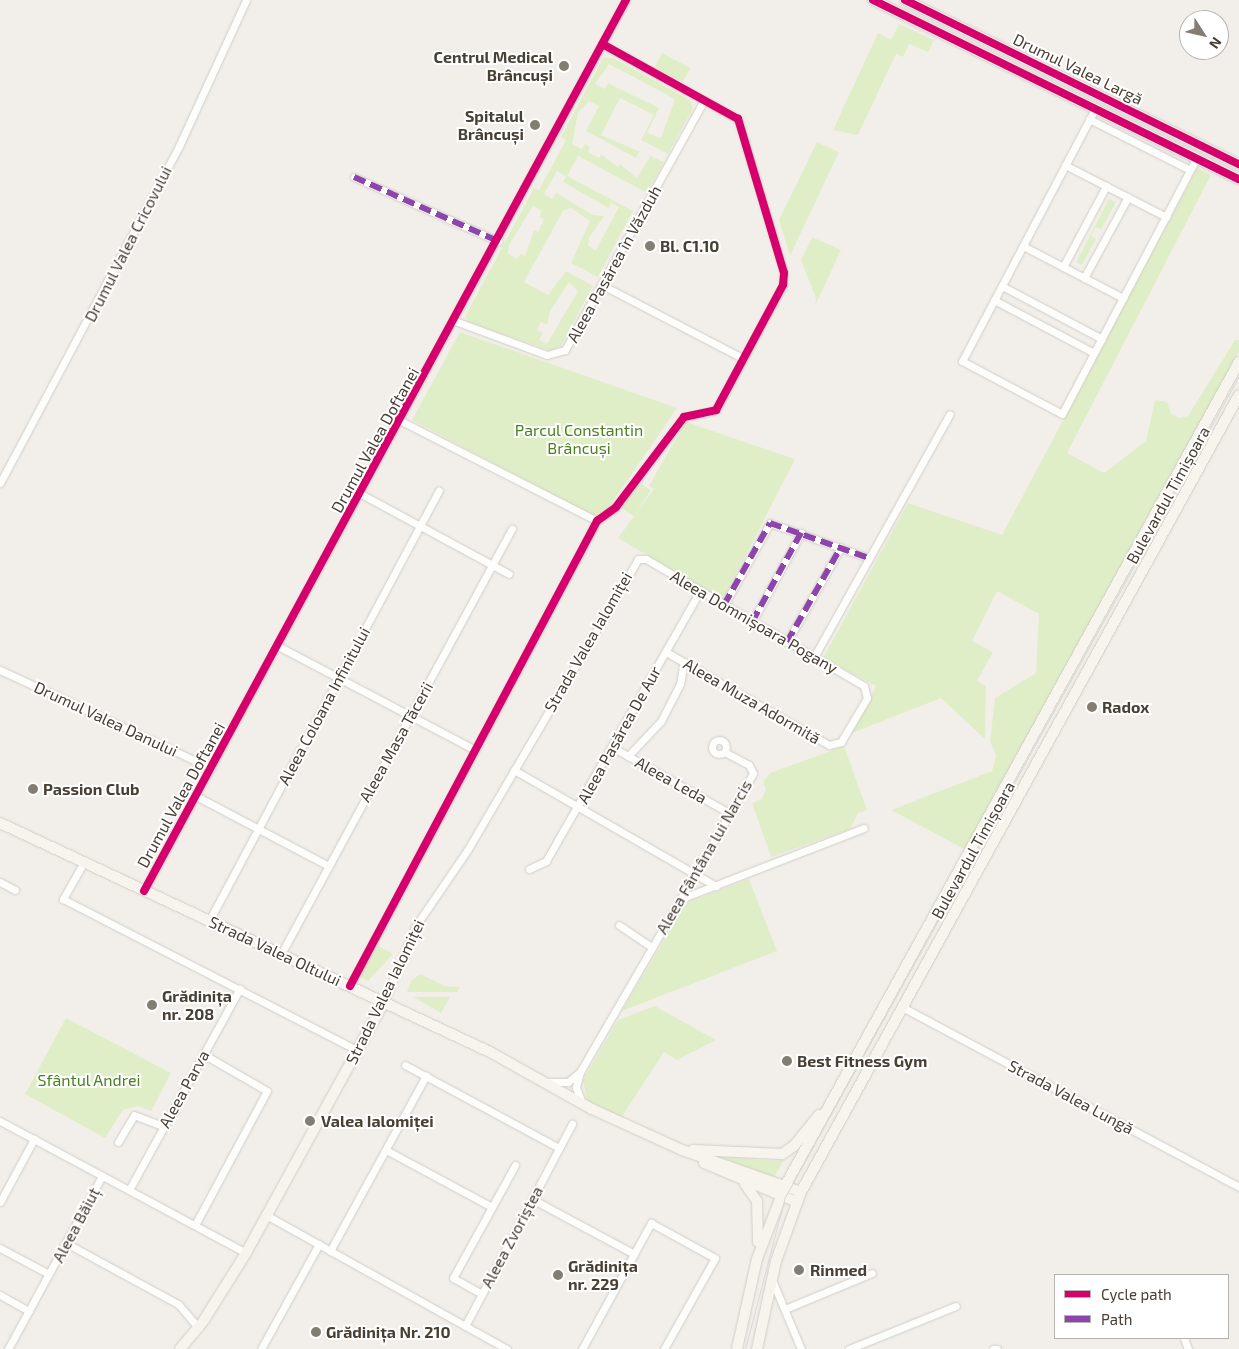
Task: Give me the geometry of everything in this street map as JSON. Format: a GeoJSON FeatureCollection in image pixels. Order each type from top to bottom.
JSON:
{"type":"FeatureCollection","features":[{"type":"Feature","properties":{"kind":"main road","name":"Drumul Valea Largă"},"geometry":{"type":"LineString","coordinates":[[872,0],[1239,180]]}},
{"type":"Feature","properties":{"kind":"main road","name":"Drumul Valea Largă"},"geometry":{"type":"LineString","coordinates":[[903,0],[1239,164]]}},
{"type":"Feature","properties":{"kind":"main road"},"geometry":{"type":"LineString","coordinates":[[896,12],[903,0]]}},
{"type":"Feature","properties":{"kind":"main road"},"geometry":{"type":"LineString","coordinates":[[910,18],[916,6]]}},
{"type":"Feature","properties":{"kind":"main road","name":"Bulevardul Timișoara"},"geometry":{"type":"LineString","coordinates":[[737,1349],[757,1259],[783,1191],[1050,709],[1239,362]]}},
{"type":"Feature","properties":{"kind":"main road","name":"Bulevardul Timișoara"},"geometry":{"type":"LineString","coordinates":[[757,1349],[772,1280],[799,1197],[828,1141],[904,1008],[1239,395]]}},
{"type":"Feature","properties":{"kind":"main road"},"geometry":{"type":"LineString","coordinates":[[1050,709],[1063,716]]}},
{"type":"Feature","properties":{"kind":"main road","name":"Strada Valea Oltului"},"geometry":{"type":"LineString","coordinates":[[0,825],[84,862],[384,1002],[549,1082],[582,1104],[682,1150],[799,1197]]}},
{"type":"Feature","properties":{"kind":"main road","name":"Strada Valea Ialomiței"},"geometry":{"type":"LineString","coordinates":[[180,1349],[199,1328],[246,1252],[384,1002]]}},
{"type":"Feature","properties":{"kind":"main road"},"geometry":{"type":"LineString","coordinates":[[682,1150],[787,1152],[840,1086]]}},
{"type":"Feature","properties":{"kind":"main road"},"geometry":{"type":"LineString","coordinates":[[814,1134],[828,1141]]}},
{"type":"Feature","properties":{"kind":"main road","name":"Strada Valea Oltului"},"geometry":{"type":"LineString","coordinates":[[682,1150],[742,1181],[783,1191]]}},
{"type":"Feature","properties":{"kind":"main road"},"geometry":{"type":"LineString","coordinates":[[742,1181],[757,1201],[757,1259]]}},
{"type":"Feature","properties":{"kind":"street","name":"Drumul Valea Cricovului"},"geometry":{"type":"LineString","coordinates":[[0,483],[179,146],[246,0]]}},
{"type":"Feature","properties":{"kind":"street","name":"Drumul Valea Doftanei"},"geometry":{"type":"LineString","coordinates":[[144,891],[401,421],[626,0]]}},
{"type":"Feature","properties":{"kind":"street"},"geometry":{"type":"LineString","coordinates":[[350,986],[597,521],[616,507],[682,419],[711,413],[744,359],[781,290],[784,273],[740,122],[602,44]]}},
{"type":"Feature","properties":{"kind":"street","name":"Aleea Pasărea în Văzduh"},"geometry":{"type":"LineString","coordinates":[[455,321],[558,355],[568,346],[704,100]]}},
{"type":"Feature","properties":{"kind":"street"},"geometry":{"type":"LineString","coordinates":[[1095,109],[962,361],[1062,414],[1196,158]]}},
{"type":"Feature","properties":{"kind":"street"},"geometry":{"type":"LineString","coordinates":[[1089,119],[1190,170]]}},
{"type":"Feature","properties":{"kind":"street"},"geometry":{"type":"LineString","coordinates":[[1065,165],[1166,216]]}},
{"type":"Feature","properties":{"kind":"street"},"geometry":{"type":"LineString","coordinates":[[354,177],[498,241]]}},
{"type":"Feature","properties":{"kind":"street"},"geometry":{"type":"LineString","coordinates":[[1063,267],[1106,186]]}},
{"type":"Feature","properties":{"kind":"street"},"geometry":{"type":"LineString","coordinates":[[1084,278],[1128,197]]}},
{"type":"Feature","properties":{"kind":"street"},"geometry":{"type":"LineString","coordinates":[[1023,246],[1123,298]]}},
{"type":"Feature","properties":{"kind":"street"},"geometry":{"type":"LineString","coordinates":[[602,285],[744,359]]}},
{"type":"Feature","properties":{"kind":"street"},"geometry":{"type":"LineString","coordinates":[[1002,286],[1102,339]]}},
{"type":"Feature","properties":{"kind":"street"},"geometry":{"type":"LineString","coordinates":[[994,300],[1094,353]]}},
{"type":"Feature","properties":{"kind":"street"},"geometry":{"type":"LineString","coordinates":[[814,657],[950,414]]}},
{"type":"Feature","properties":{"kind":"street"},"geometry":{"type":"LineString","coordinates":[[401,421],[597,521]]}},
{"type":"Feature","properties":{"kind":"street","name":"Aleea Coloana Infinitului"},"geometry":{"type":"LineString","coordinates":[[209,921],[440,490]]}},
{"type":"Feature","properties":{"kind":"street"},"geometry":{"type":"LineString","coordinates":[[361,494],[509,574]]}},
{"type":"Feature","properties":{"kind":"street"},"geometry":{"type":"LineString","coordinates":[[724,605],[770,523],[869,558]]}},
{"type":"Feature","properties":{"kind":"street","name":"Aleea Masa Tăcerii"},"geometry":{"type":"LineString","coordinates":[[281,954],[512,529]]}},
{"type":"Feature","properties":{"kind":"street"},"geometry":{"type":"LineString","coordinates":[[752,622],[801,533]]}},
{"type":"Feature","properties":{"kind":"street"},"geometry":{"type":"LineString","coordinates":[[787,642],[841,548]]}},
{"type":"Feature","properties":{"kind":"street","name":"Aleea Domnișoara Pogany"},"geometry":{"type":"LineString","coordinates":[[638,559],[646,559],[867,690]]}},
{"type":"Feature","properties":{"kind":"street","name":"Strada Valea Ialomiței"},"geometry":{"type":"LineString","coordinates":[[384,1002],[415,927],[514,770],[638,559]]}},
{"type":"Feature","properties":{"kind":"street","name":"Aleea Pasărea De Aur"},"geometry":{"type":"LineString","coordinates":[[529,869],[546,861],[700,591]]}},
{"type":"Feature","properties":{"kind":"street"},"geometry":{"type":"LineString","coordinates":[[278,646],[475,750]]}},
{"type":"Feature","properties":{"kind":"street","name":"Aleea Muza Adormită"},"geometry":{"type":"LineString","coordinates":[[666,652],[829,745],[841,742],[867,690]]}},
{"type":"Feature","properties":{"kind":"street","name":"Aleea Pasărea De Aur"},"geometry":{"type":"LineString","coordinates":[[628,756],[661,721],[680,684],[684,662]]}},
{"type":"Feature","properties":{"kind":"street","name":"Drumul Valea Danului"},"geometry":{"type":"LineString","coordinates":[[0,670],[211,768]]}},
{"type":"Feature","properties":{"kind":"street","name":"Aleea Leda"},"geometry":{"type":"LineString","coordinates":[[612,747],[729,813]]}},
{"type":"Feature","properties":{"kind":"street","name":"Aleea Fântâna lui Narcis"},"geometry":{"type":"LineString","coordinates":[[582,1104],[576,1087],[580,1072],[753,770],[725,752]]}},
{"type":"Feature","properties":{"kind":"street"},"geometry":{"type":"LineString","coordinates":[[514,770],[716,886]]}},
{"type":"Feature","properties":{"kind":"street"},"geometry":{"type":"LineString","coordinates":[[196,796],[329,866]]}},
{"type":"Feature","properties":{"kind":"street"},"geometry":{"type":"LineString","coordinates":[[680,899],[864,828]]}},
{"type":"Feature","properties":{"kind":"street"},"geometry":{"type":"LineString","coordinates":[[84,862],[63,899],[188,966],[197,966],[357,1050]]}},
{"type":"Feature","properties":{"kind":"street"},"geometry":{"type":"LineString","coordinates":[[0,882],[15,890]]}},
{"type":"Feature","properties":{"kind":"street","name":"Aleea Fântâna lui Narcis"},"geometry":{"type":"LineString","coordinates":[[619,925],[652,947]]}},
{"type":"Feature","properties":{"kind":"street","name":"Aleea Parva"},"geometry":{"type":"LineString","coordinates":[[129,1190],[240,988]]}},
{"type":"Feature","properties":{"kind":"street","name":"Strada Valea Lungă"},"geometry":{"type":"LineString","coordinates":[[904,1008],[1239,1187]]}},
{"type":"Feature","properties":{"kind":"street"},"geometry":{"type":"LineString","coordinates":[[195,1225],[268,1091],[203,1054]]}},
{"type":"Feature","properties":{"kind":"street"},"geometry":{"type":"LineString","coordinates":[[405,1065],[560,1148]]}},
{"type":"Feature","properties":{"kind":"street"},"geometry":{"type":"LineString","coordinates":[[549,1082],[568,1082],[580,1072]]}},
{"type":"Feature","properties":{"kind":"street"},"geometry":{"type":"LineString","coordinates":[[330,1251],[426,1076]]}},
{"type":"Feature","properties":{"kind":"street"},"geometry":{"type":"LineString","coordinates":[[118,1142],[134,1115],[163,1126]]}},
{"type":"Feature","properties":{"kind":"street"},"geometry":{"type":"LineString","coordinates":[[0,1121],[246,1252]]}},
{"type":"Feature","properties":{"kind":"street","name":"Aleea Zvoriștea"},"geometry":{"type":"LineString","coordinates":[[465,1326],[572,1124]]}},
{"type":"Feature","properties":{"kind":"street"},"geometry":{"type":"LineString","coordinates":[[0,1202],[34,1139]]}},
{"type":"Feature","properties":{"kind":"street"},"geometry":{"type":"LineString","coordinates":[[386,1150],[492,1207]]}},
{"type":"Feature","properties":{"kind":"street"},"geometry":{"type":"LineString","coordinates":[[482,1294],[453,1278],[515,1165]]}},
{"type":"Feature","properties":{"kind":"street","name":"Aleea Băiuț"},"geometry":{"type":"LineString","coordinates":[[8,1349],[102,1176]]}},
{"type":"Feature","properties":{"kind":"street"},"geometry":{"type":"LineString","coordinates":[[532,1199],[634,1254]]}},
{"type":"Feature","properties":{"kind":"street"},"geometry":{"type":"LineString","coordinates":[[266,1215],[503,1348]]}},
{"type":"Feature","properties":{"kind":"street"},"geometry":{"type":"LineString","coordinates":[[582,1349],[651,1223],[714,1258],[664,1349]]}},
{"type":"Feature","properties":{"kind":"street"},"geometry":{"type":"LineString","coordinates":[[66,1243],[178,1304],[199,1328]]}},
{"type":"Feature","properties":{"kind":"street"},"geometry":{"type":"LineString","coordinates":[[261,1349],[318,1244]]}},
{"type":"Feature","properties":{"kind":"street","name":"Aleea Băiuț"},"geometry":{"type":"LineString","coordinates":[[0,1248],[49,1274]]}},
{"type":"Feature","properties":{"kind":"street"},"geometry":{"type":"LineString","coordinates":[[785,1309],[872,1273]]}},
{"type":"Feature","properties":{"kind":"street"},"geometry":{"type":"LineString","coordinates":[[772,1280],[801,1349]]}},
{"type":"Feature","properties":{"kind":"street"},"geometry":{"type":"LineString","coordinates":[[0,1295],[28,1311]]}},
{"type":"Feature","properties":{"kind":"street"},"geometry":{"type":"LineString","coordinates":[[849,1349],[956,1306]]}},
{"type":"Feature","properties":{"kind":"green space"},"geometry":{"type":"Polygon","coordinates":[[[899,24],[934,40],[928,52],[909,44],[903,57],[896,54],[858,135],[833,130],[878,33],[891,40],[899,24]]]}},
{"type":"Feature","properties":{"kind":"green space"},"geometry":{"type":"Polygon","coordinates":[[[662,53],[690,68],[683,82],[654,67],[662,53]]]}},
{"type":"Feature","properties":{"kind":"green space"},"geometry":{"type":"Polygon","coordinates":[[[603,58],[613,58],[690,100],[693,108],[668,154],[641,140],[654,115],[620,98],[601,135],[640,152],[636,158],[586,131],[599,106],[589,101],[578,113],[572,144],[582,149],[585,144],[590,147],[588,152],[599,158],[601,154],[618,167],[620,164],[637,178],[650,157],[644,153],[664,162],[647,193],[578,156],[567,176],[633,211],[598,277],[571,263],[590,221],[571,208],[563,211],[524,282],[548,295],[566,271],[593,286],[561,346],[551,351],[469,322],[465,317],[534,188],[539,190],[566,140],[561,137],[603,58]],[[609,64],[595,84],[605,89],[608,83],[659,108],[647,133],[661,138],[675,99],[609,64]],[[557,171],[544,194],[552,199],[556,193],[593,215],[604,216],[589,238],[588,246],[596,250],[619,207],[611,203],[609,208],[563,182],[566,176],[557,171]],[[533,206],[509,245],[508,254],[517,259],[520,254],[525,256],[534,230],[538,232],[544,219],[539,217],[542,211],[533,206]],[[569,282],[550,311],[547,325],[541,322],[537,330],[543,333],[539,340],[547,344],[578,291],[569,282]]]}},
{"type":"Feature","properties":{"kind":"green space"},"geometry":{"type":"Polygon","coordinates":[[[817,142],[839,152],[790,256],[779,220],[817,142]]]}},
{"type":"Feature","properties":{"kind":"green space"},"geometry":{"type":"Polygon","coordinates":[[[1197,168],[1211,175],[1067,453],[1104,473],[1146,441],[1155,400],[1167,402],[1171,413],[1179,418],[1188,416],[1235,340],[1239,340],[1239,351],[968,851],[891,810],[992,771],[996,755],[990,742],[995,698],[1036,673],[1039,614],[997,591],[972,641],[993,652],[977,681],[986,686],[985,739],[941,698],[852,733],[876,686],[823,658],[908,503],[1002,535],[1197,168]]]}},
{"type":"Feature","properties":{"kind":"green space"},"geometry":{"type":"Polygon","coordinates":[[[1109,199],[1116,202],[1101,230],[1096,227],[1091,236],[1096,239],[1082,265],[1076,262],[1109,199]]]}},
{"type":"Feature","properties":{"kind":"green space"},"geometry":{"type":"Polygon","coordinates":[[[812,237],[841,250],[815,306],[816,298],[801,260],[812,237]]]}},
{"type":"Feature","properties":{"kind":"green space","name":"Parcul Constantin Brâncuși"},"geometry":{"type":"Polygon","coordinates":[[[460,332],[677,408],[605,513],[597,518],[412,420],[460,332]]]}},
{"type":"Feature","properties":{"kind":"green space"},"geometry":{"type":"Polygon","coordinates":[[[686,422],[795,459],[723,600],[618,538],[654,489],[649,486],[686,422]]]}},
{"type":"Feature","properties":{"kind":"green space"},"geometry":{"type":"Polygon","coordinates":[[[638,482],[651,490],[634,516],[622,508],[638,482]]]}},
{"type":"Feature","properties":{"kind":"green space"},"geometry":{"type":"Polygon","coordinates":[[[844,746],[867,810],[858,813],[850,829],[771,857],[752,803],[762,799],[766,789],[763,782],[770,773],[844,746]]]}},
{"type":"Feature","properties":{"kind":"green space"},"geometry":{"type":"Polygon","coordinates":[[[749,879],[777,951],[622,1011],[686,903],[749,879]]]}},
{"type":"Feature","properties":{"kind":"green space"},"geometry":{"type":"Polygon","coordinates":[[[377,945],[393,954],[368,981],[360,977],[377,945]]]}},
{"type":"Feature","properties":{"kind":"green space"},"geometry":{"type":"Polygon","coordinates":[[[420,974],[445,986],[460,987],[457,992],[407,992],[411,981],[420,974]]]}},
{"type":"Feature","properties":{"kind":"green space"},"geometry":{"type":"Polygon","coordinates":[[[413,997],[450,997],[441,1013],[413,997]]]}},
{"type":"Feature","properties":{"kind":"green space"},"geometry":{"type":"Polygon","coordinates":[[[655,1006],[716,1040],[677,1060],[664,1052],[621,1118],[587,1101],[583,1080],[618,1020],[655,1006]]]}},
{"type":"Feature","properties":{"kind":"green space","name":"Sfântul Andrei"},"geometry":{"type":"Polygon","coordinates":[[[66,1018],[171,1073],[151,1111],[138,1106],[123,1110],[105,1138],[25,1094],[66,1018]]]}},
{"type":"Feature","properties":{"kind":"green space"},"geometry":{"type":"Polygon","coordinates":[[[721,1157],[776,1161],[784,1160],[774,1177],[721,1157]]]}},
{"type":"Feature","properties":{"kind":"tram line"},"geometry":{"type":"LineString","coordinates":[[745,1349],[785,1197],[1239,376]]}},
{"type":"Feature","properties":{"kind":"marked path"},"geometry":{"type":"LineString","coordinates":[[354,177],[498,241]]}},
{"type":"Feature","properties":{"kind":"marked path"},"geometry":{"type":"LineString","coordinates":[[724,605],[770,523],[869,558]]}},
{"type":"Feature","properties":{"kind":"marked path"},"geometry":{"type":"LineString","coordinates":[[752,622],[801,533]]}},
{"type":"Feature","properties":{"kind":"marked path"},"geometry":{"type":"LineString","coordinates":[[787,642],[841,547]]}},
{"type":"Feature","properties":{"kind":"cycle path"},"geometry":{"type":"LineString","coordinates":[[144,891],[626,0]]}},
{"type":"Feature","properties":{"kind":"cycle path"},"geometry":{"type":"LineString","coordinates":[[873,0],[1239,179]]}},
{"type":"Feature","properties":{"kind":"cycle path"},"geometry":{"type":"LineString","coordinates":[[905,0],[1239,164]]}},
{"type":"Feature","properties":{"kind":"cycle path"},"geometry":{"type":"LineString","coordinates":[[350,986],[597,521],[616,507],[684,417],[716,410],[783,285],[784,273],[738,119],[602,44]]}},
{"type":"Feature","properties":{"kind":"place","name":"Centrul Medical Brâncuși"},"geometry":{"type":"Point","coordinates":[564,66]}},
{"type":"Feature","properties":{"kind":"place","name":"Spitalul Brâncuși"},"geometry":{"type":"Point","coordinates":[535,125]}},
{"type":"Feature","properties":{"kind":"place","name":"Bl. C1.10"},"geometry":{"type":"Point","coordinates":[650,246]}},
{"type":"Feature","properties":{"kind":"place","name":"Radox"},"geometry":{"type":"Point","coordinates":[1092,707]}},
{"type":"Feature","properties":{"kind":"place","name":"Passion Club"},"geometry":{"type":"Point","coordinates":[33,789]}},
{"type":"Feature","properties":{"kind":"place","name":"Grădinița nr. 208"},"geometry":{"type":"Point","coordinates":[152,1005]}},
{"type":"Feature","properties":{"kind":"place","name":"Best Fitness Gym"},"geometry":{"type":"Point","coordinates":[787,1061]}},
{"type":"Feature","properties":{"kind":"place","name":"Valea Ialomiței"},"geometry":{"type":"Point","coordinates":[310,1121]}},
{"type":"Feature","properties":{"kind":"place","name":"Rinmed"},"geometry":{"type":"Point","coordinates":[799,1270]}},
{"type":"Feature","properties":{"kind":"place","name":"Grădinița nr. 229"},"geometry":{"type":"Point","coordinates":[558,1275]}},
{"type":"Feature","properties":{"kind":"place","name":"Grădinița Nr. 210"},"geometry":{"type":"Point","coordinates":[316,1332]}}]}
